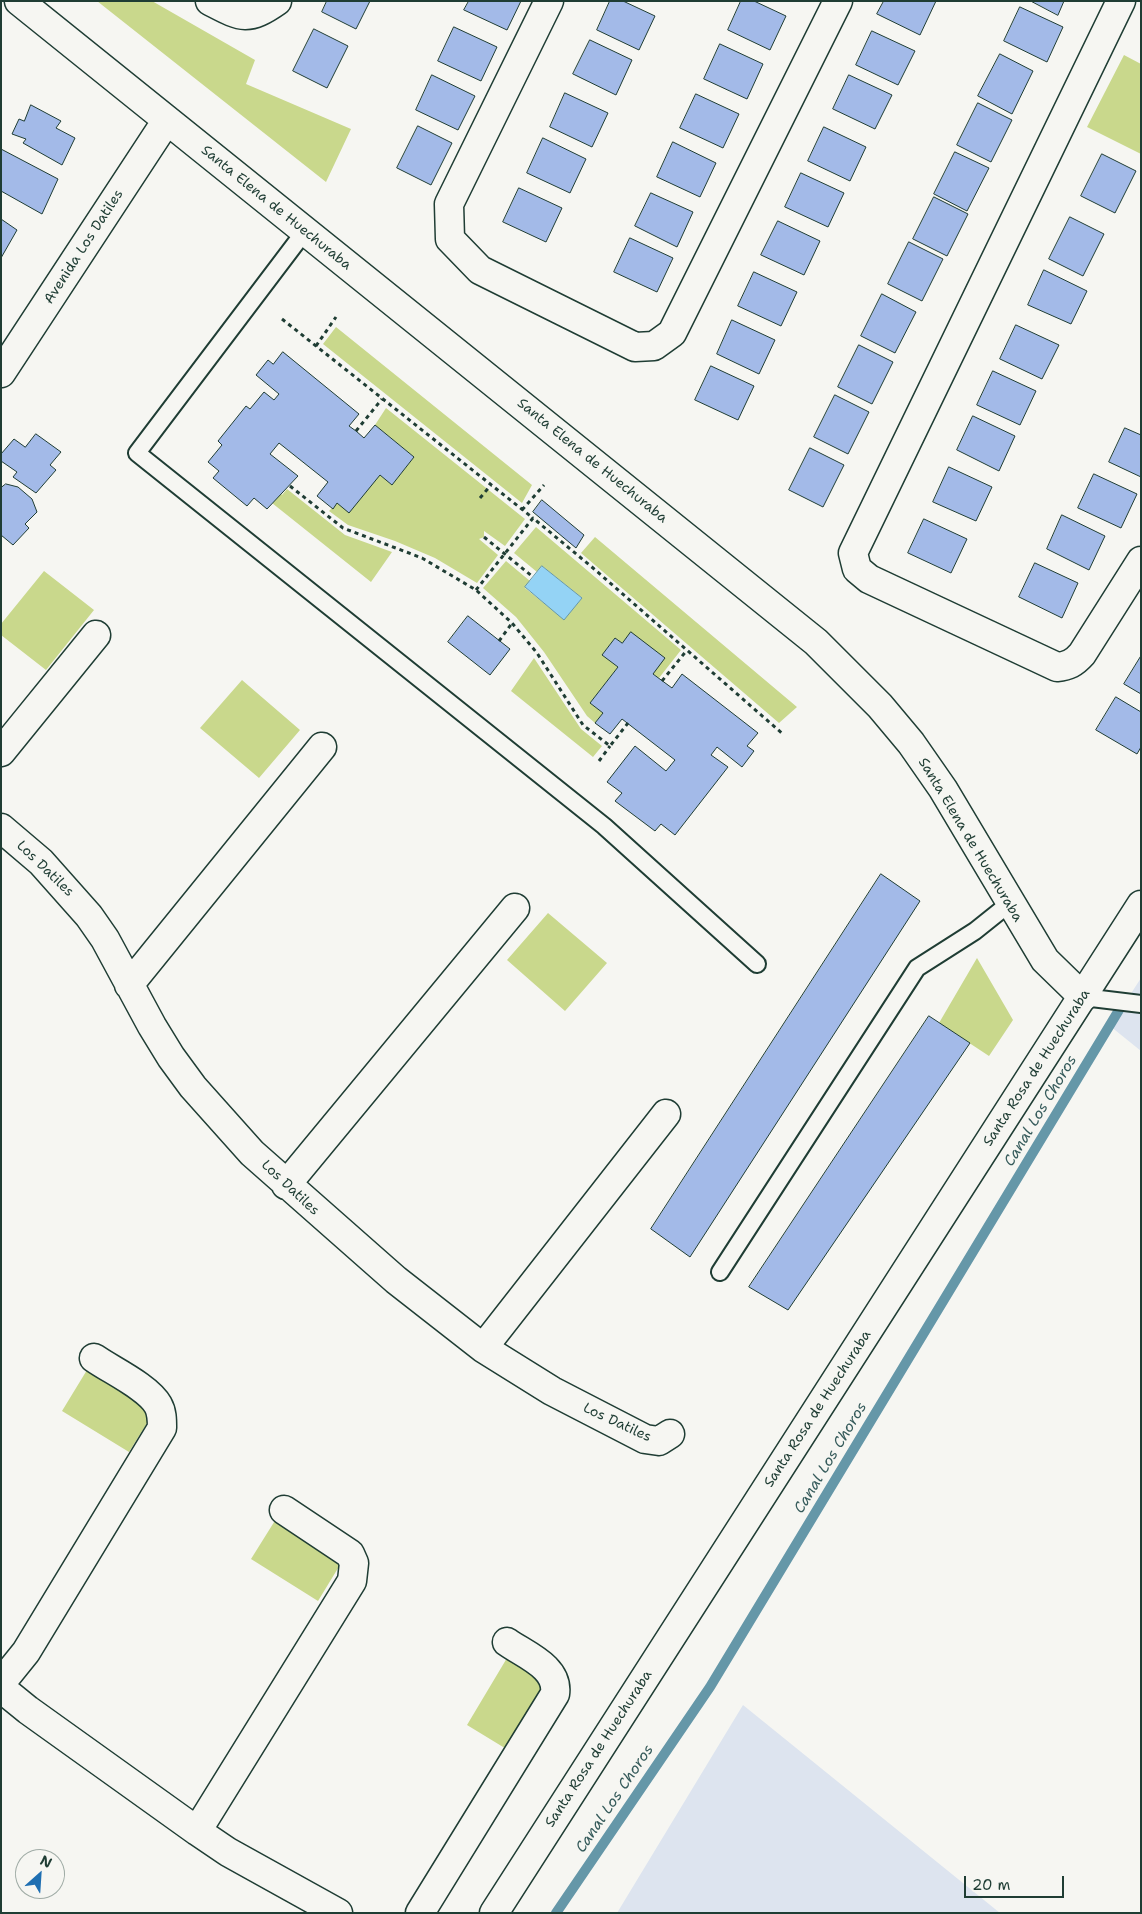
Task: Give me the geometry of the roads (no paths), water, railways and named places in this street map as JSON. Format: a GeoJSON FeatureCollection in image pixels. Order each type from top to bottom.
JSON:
{"type":"FeatureCollection","features":[{"type":"Feature","properties":{"kind":"street","name":"Santa Elena de Huechuraba"},"geometry":{"type":"LineString","coordinates":[[19,1],[783,614],[848,672],[911,743],[943,789],[1045,960],[1083,997]]}},
{"type":"Feature","properties":{"kind":"street"},"geometry":{"type":"LineString","coordinates":[[210,1],[236,15],[258,15],[277,1]]}},
{"type":"Feature","properties":{"kind":"street"},"geometry":{"type":"LineString","coordinates":[[549,1],[449,204],[450,239],[480,270],[635,347],[654,346],[672,333],[838,1]]}},
{"type":"Feature","properties":{"kind":"street"},"geometry":{"type":"LineString","coordinates":[[1121,1],[853,553],[858,569],[869,579],[1057,667],[1067,666],[1082,654],[1141,561]]}},
{"type":"Feature","properties":{"kind":"street","name":"Avenida Los Datiles"},"geometry":{"type":"LineString","coordinates":[[1,373],[167,120]]}},
{"type":"Feature","properties":{"kind":"street"},"geometry":{"type":"LineString","coordinates":[[1,752],[96,635]]}},
{"type":"Feature","properties":{"kind":"street"},"geometry":{"type":"LineString","coordinates":[[129,985],[322,747]]}},
{"type":"Feature","properties":{"kind":"street","name":"Los Datiles"},"geometry":{"type":"LineString","coordinates":[[1,828],[41,862],[71,894],[105,939],[129,985],[171,1057],[193,1087],[252,1153],[286,1185],[396,1280],[483,1348],[552,1391],[645,1439],[652,1442],[659,1441],[670,1434]]}},
{"type":"Feature","properties":{"kind":"street","name":"Santa Rosa de Huechuraba"},"geometry":{"type":"LineString","coordinates":[[494,1913],[1141,905]]}},
{"type":"Feature","properties":{"kind":"street"},"geometry":{"type":"LineString","coordinates":[[286,1185],[516,908]]}},
{"type":"Feature","properties":{"kind":"street"},"geometry":{"type":"LineString","coordinates":[[483,1348],[666,1114]]}},
{"type":"Feature","properties":{"kind":"street"},"geometry":{"type":"LineString","coordinates":[[1,1683],[26,1652],[162,1428],[162,1416],[158,1404],[149,1394],[94,1358]]}},
{"type":"Feature","properties":{"kind":"street"},"geometry":{"type":"LineString","coordinates":[[197,1831],[352,1581],[354,1563],[350,1554],[284,1510]]}},
{"type":"Feature","properties":{"kind":"street"},"geometry":{"type":"LineString","coordinates":[[420,1913],[554,1694],[556,1685],[553,1675],[506,1642]]}},
{"type":"Feature","properties":{"kind":"street"},"geometry":{"type":"LineString","coordinates":[[1,1688],[28,1710],[228,1852],[338,1913]]}},
{"type":"Feature","properties":{"kind":"lane"},"geometry":{"type":"LineString","coordinates":[[305,231],[137,453],[604,826],[757,964]]}},
{"type":"Feature","properties":{"kind":"lane"},"geometry":{"type":"LineString","coordinates":[[720,1272],[917,968],[975,931],[1010,903]]}},
{"type":"Feature","properties":{"kind":"lane"},"geometry":{"type":"LineString","coordinates":[[1083,997],[1141,1004]]}},
{"type":"Feature","properties":{"kind":"water"},"geometry":{"type":"Polygon","coordinates":[[[542,566],[582,598],[564,620],[525,587],[542,566]]]}},
{"type":"Feature","properties":{"kind":"waterway","name":"Canal Los Choros"},"geometry":{"type":"LineString","coordinates":[[556,1913],[710,1687],[1119,1010]]}}]}
